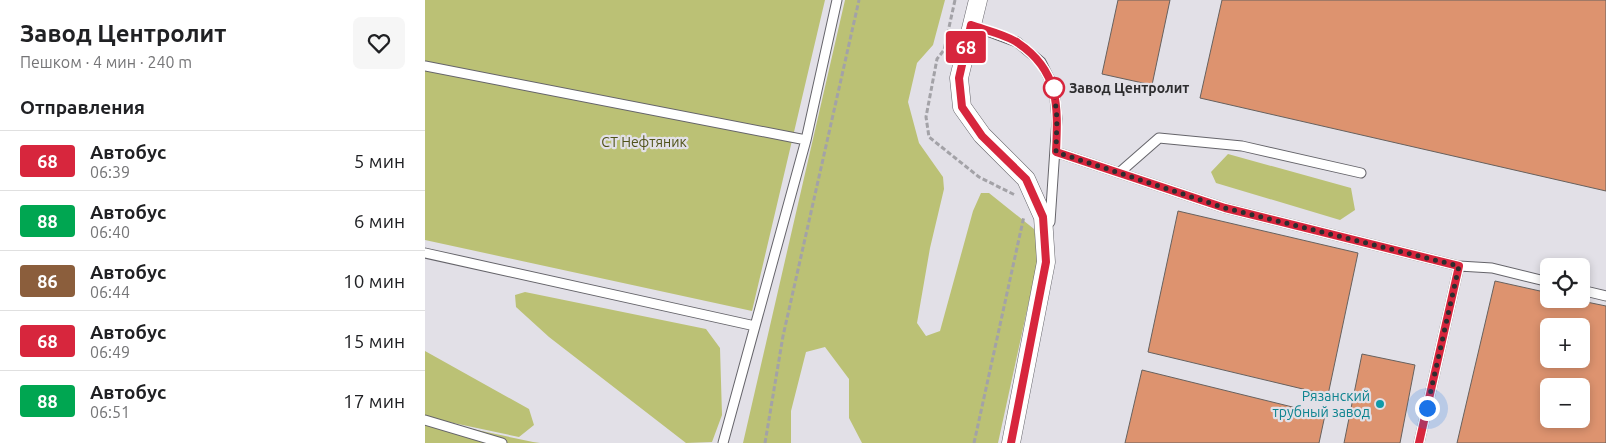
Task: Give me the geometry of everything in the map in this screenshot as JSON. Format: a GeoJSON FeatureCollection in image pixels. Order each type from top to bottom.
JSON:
{"type":"FeatureCollection","features":[{"type":"Feature","properties":{"kind":"street"},"geometry":{"type":"LineString","coordinates":[[978,0],[959,78],[962,107],[982,136],[1026,179],[1043,217],[1046,262],[1011,443]]}},
{"type":"Feature","properties":{"kind":"lane"},"geometry":{"type":"LineString","coordinates":[[723,443],[806,140],[837,0]]}},
{"type":"Feature","properties":{"kind":"lane"},"geometry":{"type":"LineString","coordinates":[[971,25],[1017,42],[1041,62],[1054,88],[1057,119],[1056,152],[1046,262]]}},
{"type":"Feature","properties":{"kind":"lane"},"geometry":{"type":"LineString","coordinates":[[425,66],[806,140]]}},
{"type":"Feature","properties":{"kind":"lane"},"geometry":{"type":"LineString","coordinates":[[1119,173],[1159,138],[1242,146],[1361,173]]}},
{"type":"Feature","properties":{"kind":"lane"},"geometry":{"type":"LineString","coordinates":[[1056,152],[1225,208],[1459,266],[1491,268],[1540,280]]}},
{"type":"Feature","properties":{"kind":"lane"},"geometry":{"type":"LineString","coordinates":[[425,253],[755,326]]}},
{"type":"Feature","properties":{"kind":"lane"},"geometry":{"type":"LineString","coordinates":[[1419,443],[1459,266]]}},
{"type":"Feature","properties":{"kind":"lane"},"geometry":{"type":"LineString","coordinates":[[1590,292],[1606,296]]}},
{"type":"Feature","properties":{"kind":"lane"},"geometry":{"type":"LineString","coordinates":[[425,420],[502,443]]}},
{"type":"Feature","properties":{"kind":"path"},"geometry":{"type":"LineString","coordinates":[[765,443],[783,336],[859,0]]}},
{"type":"Feature","properties":{"kind":"path"},"geometry":{"type":"LineString","coordinates":[[955,0],[944,50],[937,59],[926,117],[929,137],[979,177],[1020,197]]}},
{"type":"Feature","properties":{"kind":"path"},"geometry":{"type":"LineString","coordinates":[[974,443],[1025,209]]}},
{"type":"Feature","properties":{"kind":"green space","name":"СТ Нефтяник"},"geometry":{"type":"Polygon","coordinates":[[[425,0],[825,0],[752,311],[425,240],[425,0]]]}},
{"type":"Feature","properties":{"kind":"green space"},"geometry":{"type":"Polygon","coordinates":[[[845,0],[945,0],[933,45],[917,63],[908,102],[919,143],[943,177],[944,189],[930,248],[917,323],[926,336],[940,331],[973,211],[981,193],[989,193],[1034,229],[1039,255],[998,443],[862,443],[849,418],[849,379],[825,347],[806,352],[791,411],[791,443],[743,443],[845,0]]]}},
{"type":"Feature","properties":{"kind":"green space"},"geometry":{"type":"Polygon","coordinates":[[[1228,154],[1351,188],[1355,210],[1340,220],[1216,183],[1211,172],[1228,154]]]}},
{"type":"Feature","properties":{"kind":"green space"},"geometry":{"type":"Polygon","coordinates":[[[525,292],[706,329],[720,348],[722,415],[712,442],[686,443],[549,337],[516,307],[515,295],[525,292]]]}},
{"type":"Feature","properties":{"kind":"green space"},"geometry":{"type":"Polygon","coordinates":[[[425,351],[529,409],[534,425],[519,437],[425,417],[425,351]]]}},
{"type":"Feature","properties":{"kind":"green space"},"geometry":{"type":"Polygon","coordinates":[[[425,419],[533,442],[540,443],[425,443],[425,419]]]}},
{"type":"Feature","properties":{"kind":"building"},"geometry":{"type":"Polygon","coordinates":[[[1118,0],[1170,0],[1152,85],[1102,74],[1118,0]]]}},
{"type":"Feature","properties":{"kind":"building"},"geometry":{"type":"Polygon","coordinates":[[[1222,0],[1606,0],[1606,191],[1200,98],[1222,0]]]}},
{"type":"Feature","properties":{"kind":"building"},"geometry":{"type":"Polygon","coordinates":[[[1178,211],[1358,253],[1328,395],[1148,352],[1178,211]]]}},
{"type":"Feature","properties":{"kind":"building"},"geometry":{"type":"Polygon","coordinates":[[[1495,281],[1540,291],[1540,308],[1590,308],[1590,303],[1606,306],[1606,443],[1457,443],[1495,281]]]}},
{"type":"Feature","properties":{"kind":"building","name":"Рязанский трубный завод"},"geometry":{"type":"Polygon","coordinates":[[[1362,354],[1415,365],[1400,443],[1344,443],[1362,354]]]}},
{"type":"Feature","properties":{"kind":"building"},"geometry":{"type":"Polygon","coordinates":[[[1142,370],[1325,415],[1319,443],[1125,443],[1142,370]]]}},
{"type":"Feature","properties":{"kind":"bus line","name":"68"},"geometry":{"type":"LineString","coordinates":[[1011,443],[1046,262],[1043,217],[1026,179],[982,136],[962,107],[959,78],[971,25],[1017,42],[1041,62],[1054,88],[1057,119],[1056,152],[1225,208],[1459,266],[1419,443]]}},
{"type":"Feature","properties":{"kind":"place","name":"Завод Центролит"},"geometry":{"type":"Point","coordinates":[1054,88]}},
{"type":"Feature","properties":{"kind":"place","name":"Рязанский трубный завод"},"geometry":{"type":"Point","coordinates":[1380,404]}},
{"type":"Feature","properties":{"kind":"route"},"geometry":{"type":"LineString","coordinates":[[1054,88],[1057,119],[1056,152],[1225,208],[1459,266],[1427,408]]}}]}
